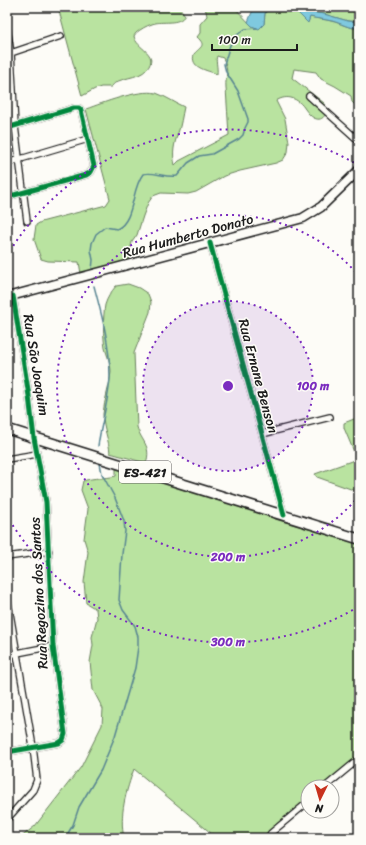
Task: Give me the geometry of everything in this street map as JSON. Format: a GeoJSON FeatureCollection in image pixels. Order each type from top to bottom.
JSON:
{"type":"FeatureCollection","features":[{"type":"Feature","properties":{"kind":"main road","name":"Rua Humberto Donato"},"geometry":{"type":"LineString","coordinates":[[10,296],[303,218],[321,206],[359,170]]}},
{"type":"Feature","properties":{"kind":"main road","name":"ES-421"},"geometry":{"type":"LineString","coordinates":[[7,429],[359,539]]}},
{"type":"Feature","properties":{"kind":"street"},"geometry":{"type":"LineString","coordinates":[[7,28],[10,91],[27,221]]}},
{"type":"Feature","properties":{"kind":"street"},"geometry":{"type":"LineString","coordinates":[[9,54],[61,36]]}},
{"type":"Feature","properties":{"kind":"street"},"geometry":{"type":"LineString","coordinates":[[309,96],[359,141]]}},
{"type":"Feature","properties":{"kind":"street"},"geometry":{"type":"LineString","coordinates":[[7,128],[77,108],[81,110],[94,161],[94,169],[86,175],[7,197]]}},
{"type":"Feature","properties":{"kind":"street"},"geometry":{"type":"LineString","coordinates":[[7,163],[88,139]]}},
{"type":"Feature","properties":{"kind":"street","name":"Rua Ernane Benson"},"geometry":{"type":"LineString","coordinates":[[210,243],[284,515]]}},
{"type":"Feature","properties":{"kind":"street","name":"Rua São Joaquim"},"geometry":{"type":"LineString","coordinates":[[10,296],[29,396],[34,438]]}},
{"type":"Feature","properties":{"kind":"street"},"geometry":{"type":"LineString","coordinates":[[262,434],[330,417]]}},
{"type":"Feature","properties":{"kind":"street","name":"Rua Regozino dos Santos"},"geometry":{"type":"LineString","coordinates":[[33,748],[59,743],[63,740],[65,734],[53,646],[46,502],[34,438]]}},
{"type":"Feature","properties":{"kind":"street"},"geometry":{"type":"LineString","coordinates":[[7,459],[38,454]]}},
{"type":"Feature","properties":{"kind":"street"},"geometry":{"type":"LineString","coordinates":[[7,557],[49,551]]}},
{"type":"Feature","properties":{"kind":"street"},"geometry":{"type":"LineString","coordinates":[[7,596],[37,776],[33,790],[7,819]]}},
{"type":"Feature","properties":{"kind":"street"},"geometry":{"type":"LineString","coordinates":[[7,654],[53,646]]}},
{"type":"Feature","properties":{"kind":"street"},"geometry":{"type":"LineString","coordinates":[[7,752],[33,748]]}},
{"type":"Feature","properties":{"kind":"street"},"geometry":{"type":"LineString","coordinates":[[335,779],[359,759]]}},
{"type":"Feature","properties":{"kind":"street"},"geometry":{"type":"LineString","coordinates":[[270,835],[300,809]]}},
{"type":"Feature","properties":{"kind":"green space"},"geometry":{"type":"Polygon","coordinates":[[[58,7],[179,7],[185,15],[175,22],[152,24],[136,33],[134,36],[136,40],[151,59],[147,69],[139,75],[118,81],[111,87],[101,87],[82,96],[58,7]]]}},
{"type":"Feature","properties":{"kind":"green space"},"geometry":{"type":"Polygon","coordinates":[[[205,7],[234,7],[252,26],[264,24],[265,13],[271,7],[288,7],[308,22],[310,17],[335,22],[352,28],[359,28],[359,109],[352,102],[351,96],[321,79],[316,72],[294,69],[292,78],[324,103],[326,113],[323,118],[318,119],[310,115],[299,102],[292,98],[284,98],[276,101],[285,119],[289,142],[288,152],[283,160],[224,176],[196,192],[188,194],[161,193],[153,196],[148,203],[137,235],[132,242],[129,262],[81,274],[79,262],[48,261],[41,259],[34,239],[36,225],[41,222],[106,205],[110,199],[86,109],[121,97],[149,92],[159,94],[184,107],[180,127],[175,141],[175,165],[179,161],[229,135],[226,88],[227,70],[223,58],[217,56],[217,74],[200,68],[193,59],[194,54],[202,46],[202,42],[197,37],[200,33],[200,24],[207,16],[205,7]]]}},
{"type":"Feature","properties":{"kind":"green space"},"geometry":{"type":"Polygon","coordinates":[[[303,7],[359,7],[359,22],[348,21],[311,12],[303,7]]]}},
{"type":"Feature","properties":{"kind":"green space"},"geometry":{"type":"Polygon","coordinates":[[[128,284],[139,288],[148,294],[151,302],[150,312],[134,353],[137,427],[148,452],[146,463],[110,453],[103,419],[111,372],[104,343],[105,305],[109,295],[116,286],[128,284]]]}},
{"type":"Feature","properties":{"kind":"green space"},"geometry":{"type":"Polygon","coordinates":[[[359,417],[359,492],[317,477],[315,474],[357,459],[344,428],[344,423],[359,417]]]}},
{"type":"Feature","properties":{"kind":"green space"},"geometry":{"type":"Polygon","coordinates":[[[116,469],[242,506],[275,519],[359,544],[359,755],[331,779],[300,779],[300,806],[263,838],[217,838],[134,769],[124,803],[122,821],[124,838],[20,838],[35,826],[81,767],[102,725],[103,709],[93,690],[90,662],[93,645],[92,637],[97,618],[96,609],[86,603],[84,582],[88,552],[84,539],[88,509],[81,490],[83,481],[116,476],[116,469]]]}},
{"type":"Feature","properties":{"kind":"water"},"geometry":{"type":"Polygon","coordinates":[[[260,7],[271,7],[265,13],[264,24],[259,29],[252,26],[248,22],[252,12],[260,7]]]}},
{"type":"Feature","properties":{"kind":"water"},"geometry":{"type":"Polygon","coordinates":[[[288,7],[303,7],[311,12],[348,21],[359,22],[359,28],[352,28],[332,21],[310,17],[308,23],[298,13],[288,7]]]}},
{"type":"Feature","properties":{"kind":"waterway"},"geometry":{"type":"LineString","coordinates":[[92,270],[93,260],[91,250],[96,234],[105,227],[117,229],[123,225],[130,212],[136,188],[143,174],[151,173],[177,176],[188,163],[199,156],[212,154],[239,139],[243,135],[248,119],[238,91],[226,72],[224,64],[230,45],[237,35],[245,29],[257,28]]}},
{"type":"Feature","properties":{"kind":"waterway"},"geometry":{"type":"LineString","coordinates":[[94,286],[103,320],[110,365],[108,394],[98,446]]}},
{"type":"Feature","properties":{"kind":"waterway"},"geometry":{"type":"LineString","coordinates":[[65,838],[73,825],[79,807],[101,770],[115,736],[135,668],[138,647],[138,637],[135,626],[123,610],[119,600],[125,531],[124,521],[115,498],[102,474],[100,463]]}},
{"type":"Feature","properties":{"kind":"cycle path"},"geometry":{"type":"LineString","coordinates":[[7,128],[74,108],[79,108],[81,110],[94,166],[91,172],[86,175],[7,197]]}},
{"type":"Feature","properties":{"kind":"cycle path"},"geometry":{"type":"LineString","coordinates":[[210,243],[284,515]]}},
{"type":"Feature","properties":{"kind":"cycle path"},"geometry":{"type":"LineString","coordinates":[[7,752],[59,743],[63,740],[65,734],[53,646],[46,502],[34,438],[13,296]]}}]}
